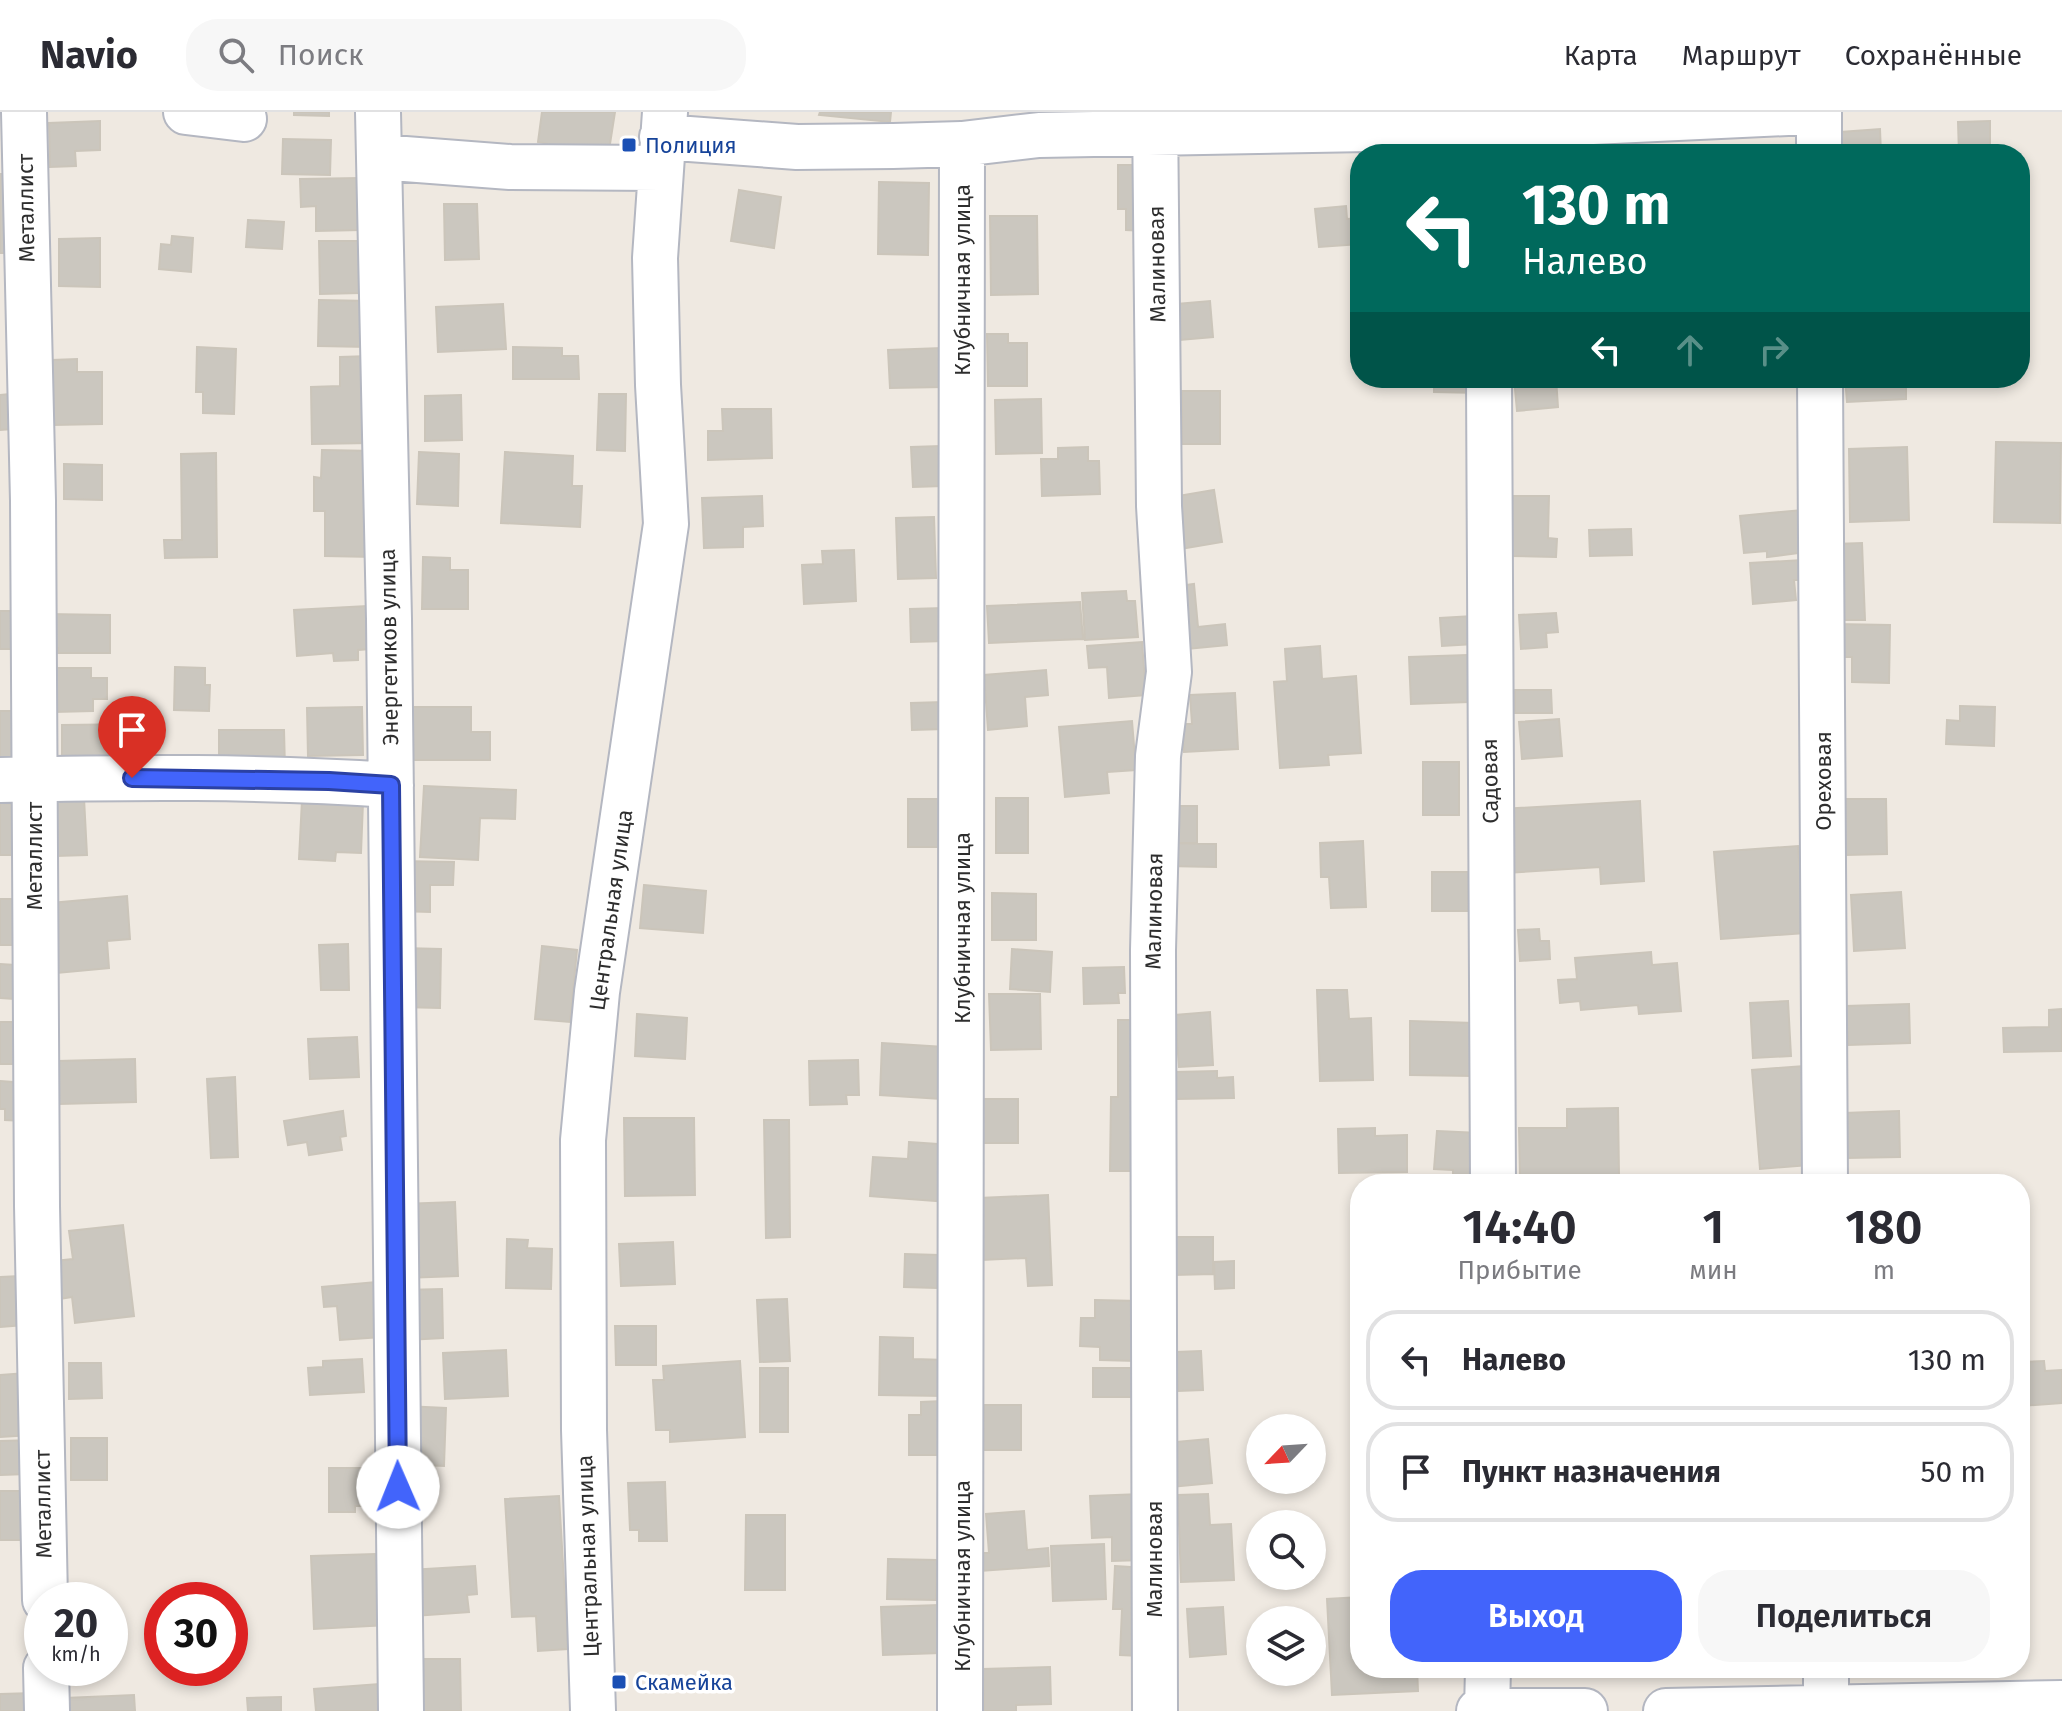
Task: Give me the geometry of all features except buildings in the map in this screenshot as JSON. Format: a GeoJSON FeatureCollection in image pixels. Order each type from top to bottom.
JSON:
{"type":"FeatureCollection","features":[{"type":"Feature","properties":{"kind":"street","name":"Металлист"},"geometry":{"type":"LineString","coordinates":[[24,112],[33,501],[17,779],[37,1221],[45,1582]]}},
{"type":"Feature","properties":{"kind":"street"},"geometry":{"type":"LineString","coordinates":[[186,112],[244,119]]}},
{"type":"Feature","properties":{"kind":"street","name":"Энергетиков улица"},"geometry":{"type":"LineString","coordinates":[[378,112],[391,785],[401,1711]]}},
{"type":"Feature","properties":{"kind":"street"},"geometry":{"type":"LineString","coordinates":[[379,157],[510,167],[662,139],[797,129],[962,144],[1155,123],[1483,131],[1809,112]]}},
{"type":"Feature","properties":{"kind":"street"},"geometry":{"type":"LineString","coordinates":[[1819,112],[1819,144]]}},
{"type":"Feature","properties":{"kind":"street","name":"Малиновая"},"geometry":{"type":"LineString","coordinates":[[1155,123],[1159,506],[1169,672],[1158,756],[1153,935],[1155,1711]]}},
{"type":"Feature","properties":{"kind":"street","name":"Центральная улица"},"geometry":{"type":"LineString","coordinates":[[593,1711],[584,1430],[583,1140],[597,992],[666,524],[655,274],[662,139]]}},
{"type":"Feature","properties":{"kind":"street","name":"Клубничная улица"},"geometry":{"type":"LineString","coordinates":[[960,1711],[962,144]]}},
{"type":"Feature","properties":{"kind":"street","name":"Садовая"},"geometry":{"type":"LineString","coordinates":[[1489,388],[1493,1174]]}},
{"type":"Feature","properties":{"kind":"street","name":"Ореховая"},"geometry":{"type":"LineString","coordinates":[[1820,388],[1825,1174]]}},
{"type":"Feature","properties":{"kind":"street"},"geometry":{"type":"LineString","coordinates":[[17,779],[193,778],[391,785]]}},
{"type":"Feature","properties":{"kind":"street"},"geometry":{"type":"LineString","coordinates":[[1487,1711],[1488,1678]]}},
{"type":"Feature","properties":{"kind":"street"},"geometry":{"type":"LineString","coordinates":[[46,1686],[47,1711]]}},
{"type":"Feature","properties":{"kind":"street"},"geometry":{"type":"LineString","coordinates":[[1666,1711],[1826,1688],[1992,1708],[2062,1703]]}},
{"type":"Feature","properties":{"kind":"street"},"geometry":{"type":"LineString","coordinates":[[1479,1711],[1585,1711]]}},
{"type":"Feature","properties":{"kind":"place","name":"Полиция"},"geometry":{"type":"Point","coordinates":[629,145]}},
{"type":"Feature","properties":{"kind":"place","name":"Скамейка"},"geometry":{"type":"Point","coordinates":[619,1682]}},
{"type":"Feature","properties":{"kind":"route"},"geometry":{"type":"LineString","coordinates":[[132,778],[391,785],[398,1487]]}}]}
